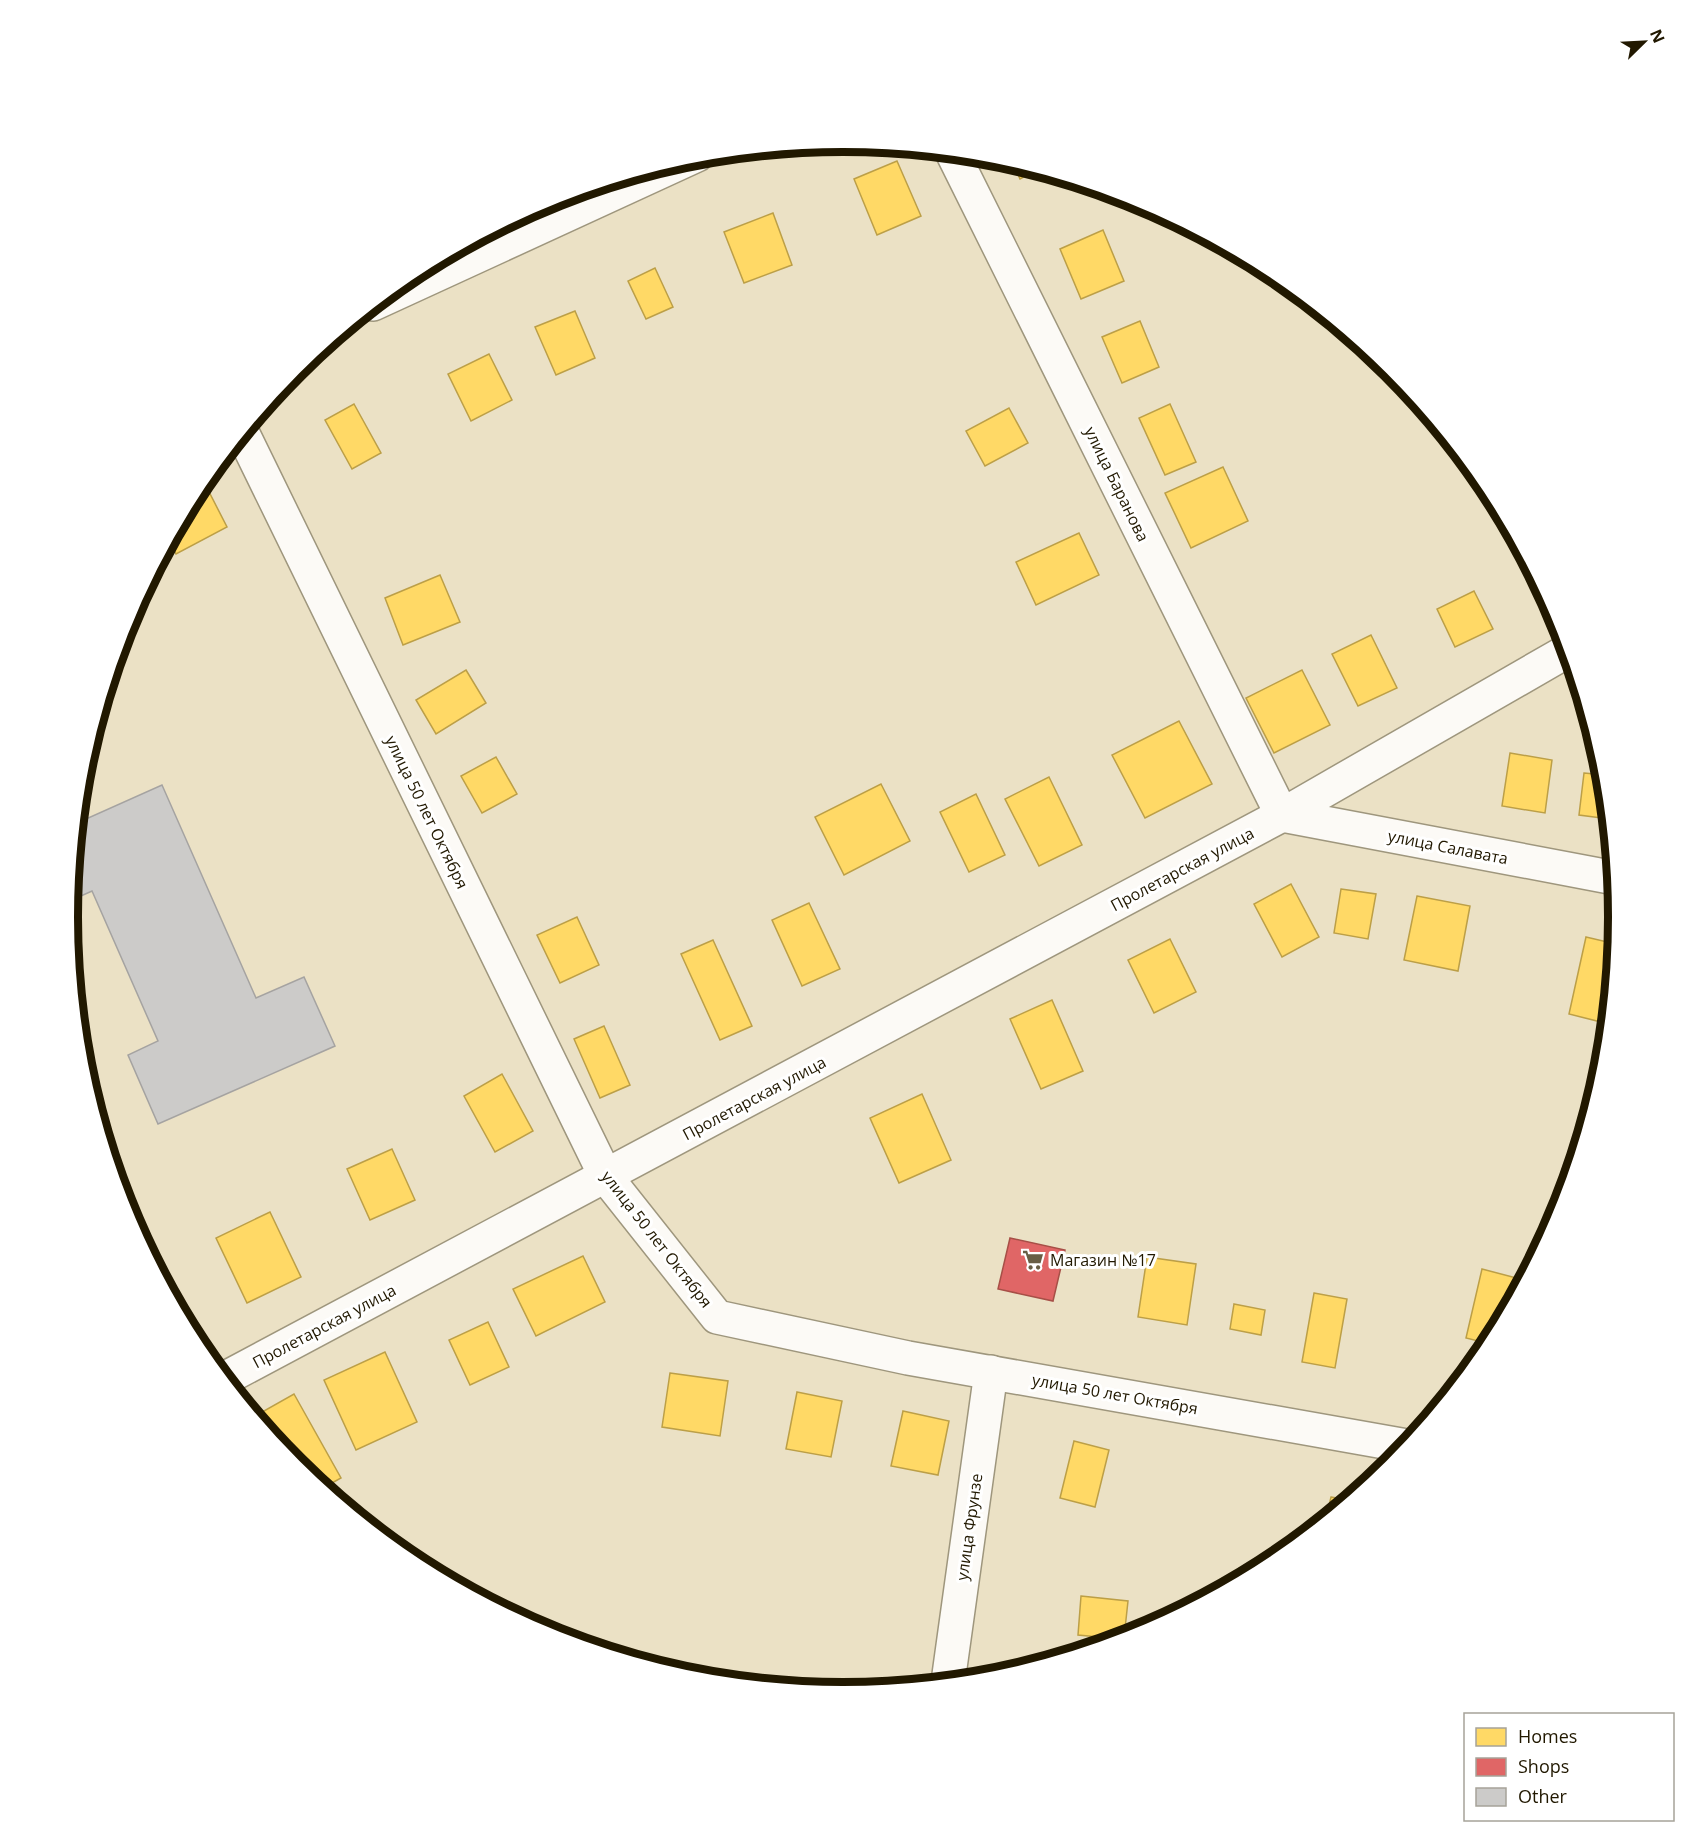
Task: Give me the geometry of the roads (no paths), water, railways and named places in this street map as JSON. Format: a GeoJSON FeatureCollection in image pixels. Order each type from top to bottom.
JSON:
{"type":"FeatureCollection","features":[{"type":"Feature","properties":{"kind":"street","name":"улица Баранова"},"geometry":{"type":"LineString","coordinates":[[956,160],[1282,815]]}},
{"type":"Feature","properties":{"kind":"street"},"geometry":{"type":"LineString","coordinates":[[406,289],[649,177]]}},
{"type":"Feature","properties":{"kind":"street","name":"улица 50 лет Октября"},"geometry":{"type":"LineString","coordinates":[[246,439],[606,1177],[717,1317],[909,1358],[1396,1444]]}},
{"type":"Feature","properties":{"kind":"street","name":"Пролетарская улица"},"geometry":{"type":"LineString","coordinates":[[231,1375],[1282,815],[1561,655]]}},
{"type":"Feature","properties":{"kind":"street","name":"улица Салавата"},"geometry":{"type":"LineString","coordinates":[[1282,815],[1606,876]]}},
{"type":"Feature","properties":{"kind":"street","name":"улица Фрунзе"},"geometry":{"type":"LineString","coordinates":[[949,1674],[991,1372]]}},
{"type":"Feature","properties":{"kind":"place","name":"Магазин №17"},"geometry":{"type":"Point","coordinates":[1033,1260]}}]}
